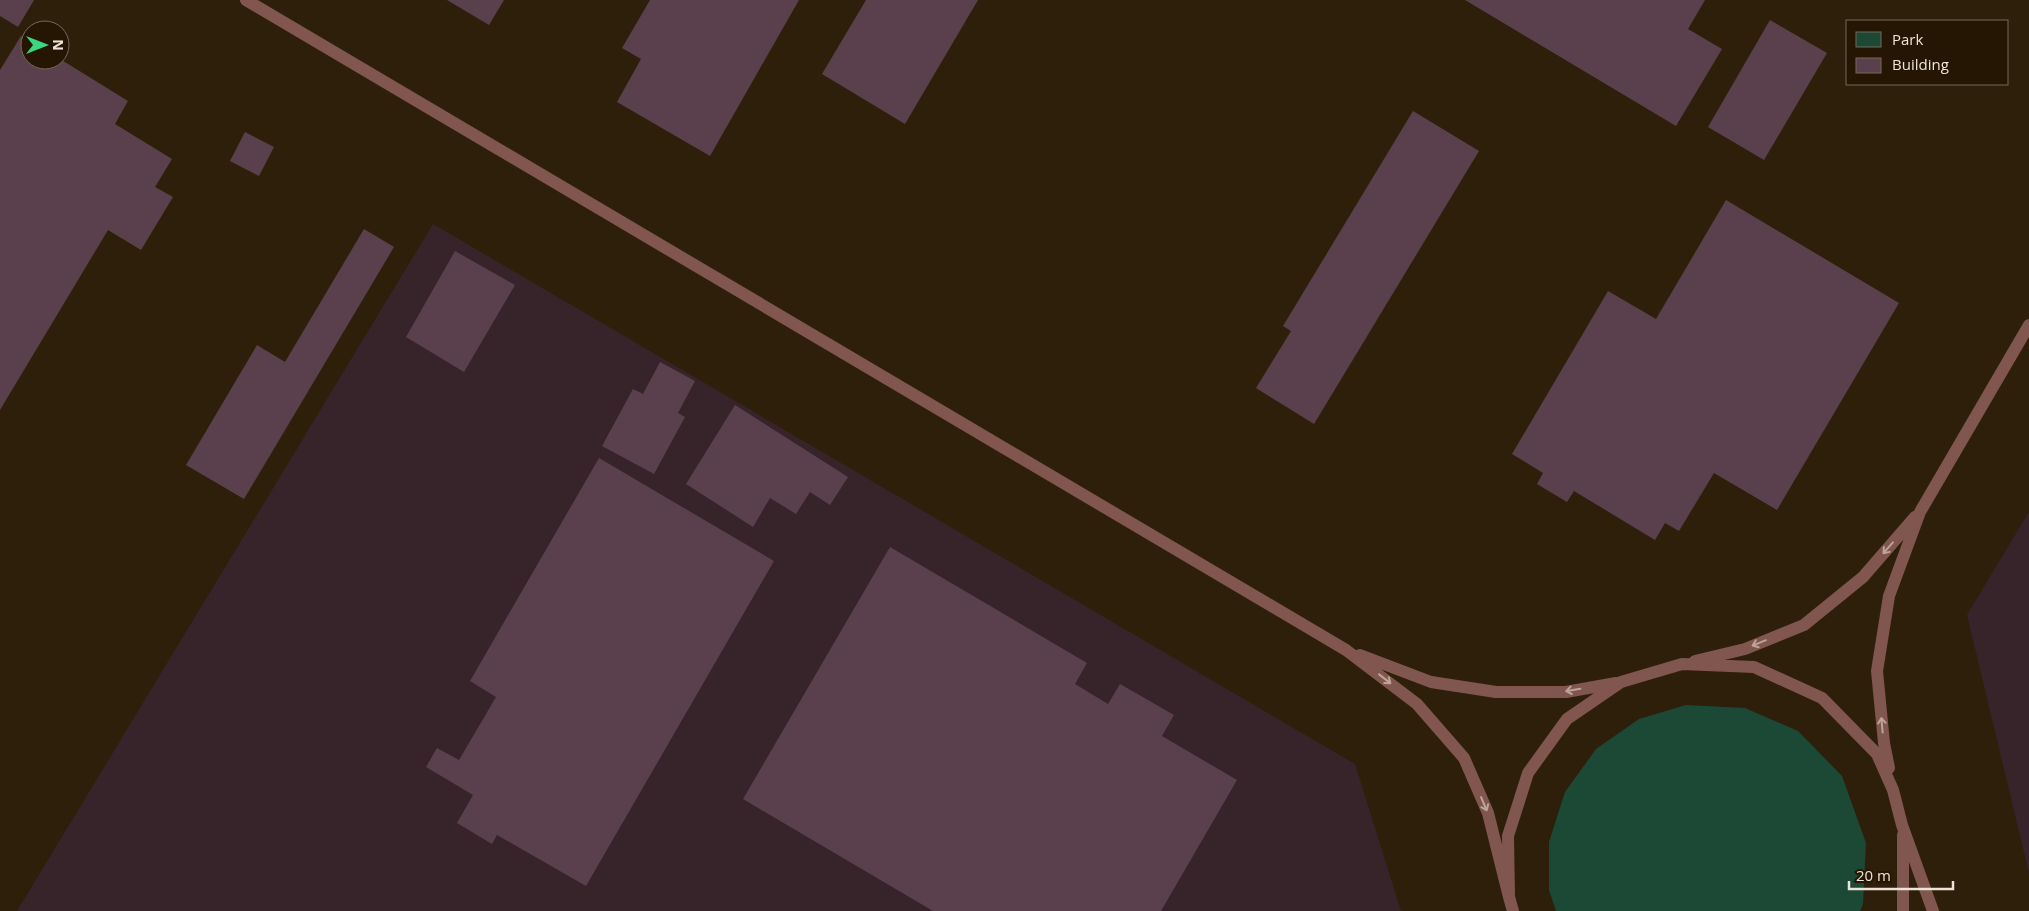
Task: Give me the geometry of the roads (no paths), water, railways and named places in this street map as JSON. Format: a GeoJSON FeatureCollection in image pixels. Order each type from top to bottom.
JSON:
{"type":"FeatureCollection","features":[{"type":"Feature","properties":{"kind":"lane"},"geometry":{"type":"LineString","coordinates":[[246,0],[1346,650],[1417,704],[1464,758],[1488,813],[1513,911]]}},
{"type":"Feature","properties":{"kind":"lane"},"geometry":{"type":"LineString","coordinates":[[1933,911],[1902,825],[1884,744],[1877,671],[1889,596],[1920,512],[2029,325]]}},
{"type":"Feature","properties":{"kind":"lane"},"geometry":{"type":"LineString","coordinates":[[1346,650],[1431,682],[1496,692],[1566,692],[1621,682],[1682,664],[1745,649],[1804,625],[1863,577],[1920,512]]}},
{"type":"Feature","properties":{"kind":"lane"},"geometry":{"type":"LineString","coordinates":[[1682,664],[1754,667],[1822,698],[1877,754],[1893,790]]}},
{"type":"Feature","properties":{"kind":"lane"},"geometry":{"type":"LineString","coordinates":[[1509,897],[1508,836],[1528,773],[1567,719],[1621,682]]}},
{"type":"Feature","properties":{"kind":"lane"},"geometry":{"type":"LineString","coordinates":[[1902,825],[1903,911]]}}]}
